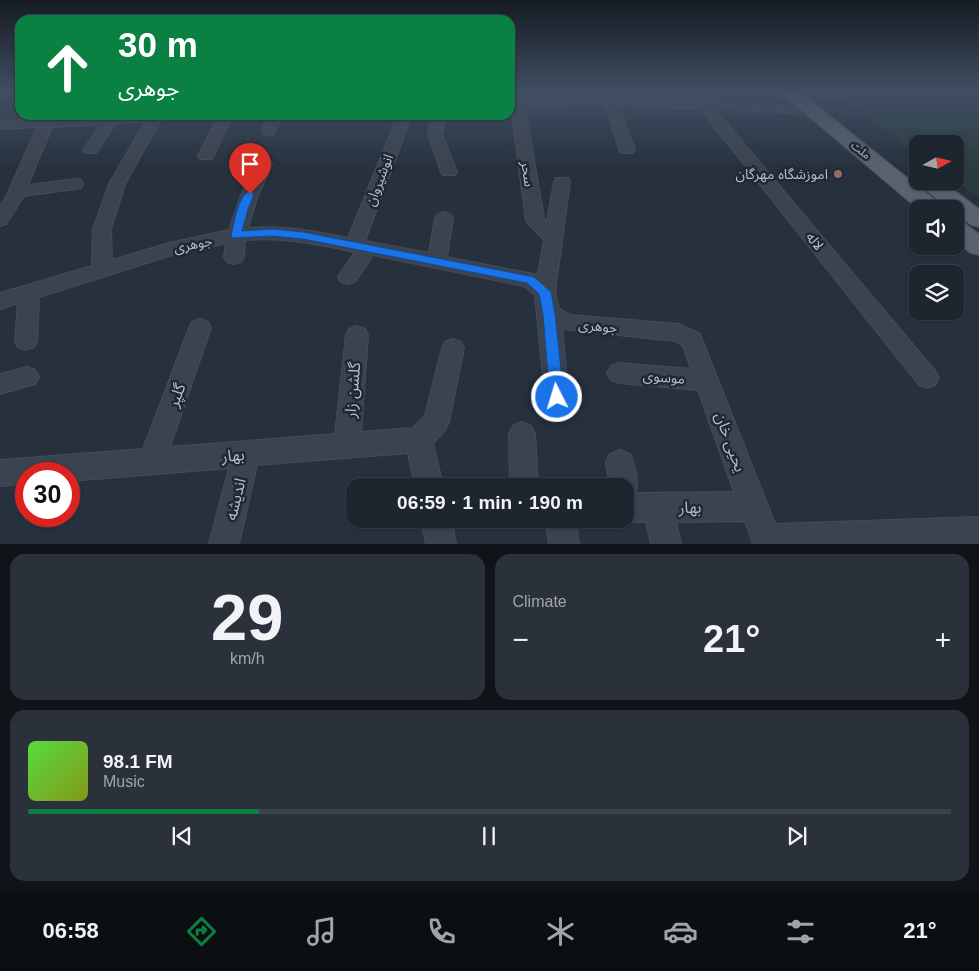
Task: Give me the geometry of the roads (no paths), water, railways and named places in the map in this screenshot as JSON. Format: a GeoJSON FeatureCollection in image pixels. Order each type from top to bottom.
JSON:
{"type":"FeatureCollection","features":[{"type":"Feature","properties":{"kind":"main road","name":"ملت"},"geometry":{"type":"LineString","coordinates":[[829,117],[922,200]]}},
{"type":"Feature","properties":{"kind":"main road","name":"ملت"},"geometry":{"type":"LineString","coordinates":[[835,117],[909,168]]}},
{"type":"Feature","properties":{"kind":"main road"},"geometry":{"type":"LineString","coordinates":[[940,190],[979,220]]}},
{"type":"Feature","properties":{"kind":"main road"},"geometry":{"type":"LineString","coordinates":[[964,236],[979,248]]}},
{"type":"Feature","properties":{"kind":"street","name":"سحر"},"geometry":{"type":"LineString","coordinates":[[517,117],[535,221],[553,238]]}},
{"type":"Feature","properties":{"kind":"street"},"geometry":{"type":"LineString","coordinates":[[615,117],[627,150]]}},
{"type":"Feature","properties":{"kind":"street","name":"لاله"},"geometry":{"type":"LineString","coordinates":[[714,117],[927,378]]}},
{"type":"Feature","properties":{"kind":"street"},"geometry":{"type":"LineString","coordinates":[[0,124],[58,120]]}},
{"type":"Feature","properties":{"kind":"street"},"geometry":{"type":"LineString","coordinates":[[0,220],[18,192],[58,120]]}},
{"type":"Feature","properties":{"kind":"street"},"geometry":{"type":"LineString","coordinates":[[92,150],[111,120]]}},
{"type":"Feature","properties":{"kind":"street"},"geometry":{"type":"LineString","coordinates":[[102,269],[102,229],[117,184],[153,120]]}},
{"type":"Feature","properties":{"kind":"street"},"geometry":{"type":"LineString","coordinates":[[206,156],[224,120]]}},
{"type":"Feature","properties":{"kind":"street"},"geometry":{"type":"LineString","coordinates":[[269,132],[273,120]]}},
{"type":"Feature","properties":{"kind":"street","name":"انوشیروان"},"geometry":{"type":"LineString","coordinates":[[348,277],[361,246],[402,120]]}},
{"type":"Feature","properties":{"kind":"street"},"geometry":{"type":"LineString","coordinates":[[438,120],[435,134],[450,172]]}},
{"type":"Feature","properties":{"kind":"street"},"geometry":{"type":"LineString","coordinates":[[234,257],[242,209],[264,164]]}},
{"type":"Feature","properties":{"kind":"street"},"geometry":{"type":"LineString","coordinates":[[557,397],[547,303],[553,238],[562,182]]}},
{"type":"Feature","properties":{"kind":"street"},"geometry":{"type":"LineString","coordinates":[[18,192],[74,184]]}},
{"type":"Feature","properties":{"kind":"street"},"geometry":{"type":"LineString","coordinates":[[437,261],[444,218]]}},
{"type":"Feature","properties":{"kind":"street","name":"جوهری"},"geometry":{"type":"LineString","coordinates":[[0,300],[169,249],[236,236],[272,232],[303,235],[530,280],[547,303],[568,323],[679,333],[692,340]]}},
{"type":"Feature","properties":{"kind":"street"},"geometry":{"type":"LineString","coordinates":[[26,341],[29,291]]}},
{"type":"Feature","properties":{"kind":"street","name":"گلپر"},"geometry":{"type":"LineString","coordinates":[[152,461],[200,328]]}},
{"type":"Feature","properties":{"kind":"street","name":"گلشن زار"},"geometry":{"type":"LineString","coordinates":[[347,446],[357,336]]}},
{"type":"Feature","properties":{"kind":"street","name":"یحیی خان"},"geometry":{"type":"LineString","coordinates":[[692,340],[767,541]]}},
{"type":"Feature","properties":{"kind":"street"},"geometry":{"type":"LineString","coordinates":[[427,478],[419,440],[436,422],[453,348]]}},
{"type":"Feature","properties":{"kind":"street","name":"موسوی"},"geometry":{"type":"LineString","coordinates":[[619,373],[708,380]]}},
{"type":"Feature","properties":{"kind":"street"},"geometry":{"type":"LineString","coordinates":[[0,384],[26,378]]}},
{"type":"Feature","properties":{"kind":"street"},"geometry":{"type":"LineString","coordinates":[[522,434],[524,478]]}},
{"type":"Feature","properties":{"kind":"street","name":"بهار"},"geometry":{"type":"LineString","coordinates":[[0,473],[419,440]]}},
{"type":"Feature","properties":{"kind":"street","name":"اندیشه"},"geometry":{"type":"LineString","coordinates":[[224,544],[246,454]]}},
{"type":"Feature","properties":{"kind":"street","name":"بهار"},"geometry":{"type":"LineString","coordinates":[[634,497],[658,508],[754,506]]}},
{"type":"Feature","properties":{"kind":"street"},"geometry":{"type":"LineString","coordinates":[[658,508],[666,544]]}},
{"type":"Feature","properties":{"kind":"street"},"geometry":{"type":"LineString","coordinates":[[438,528],[441,544]]}},
{"type":"Feature","properties":{"kind":"street"},"geometry":{"type":"LineString","coordinates":[[561,528],[564,544]]}},
{"type":"Feature","properties":{"kind":"street"},"geometry":{"type":"LineString","coordinates":[[767,541],[979,532]]}},
{"type":"Feature","properties":{"kind":"place","name":"اموزشگاه مهرگان"},"geometry":{"type":"Point","coordinates":[838,174]}}]}
